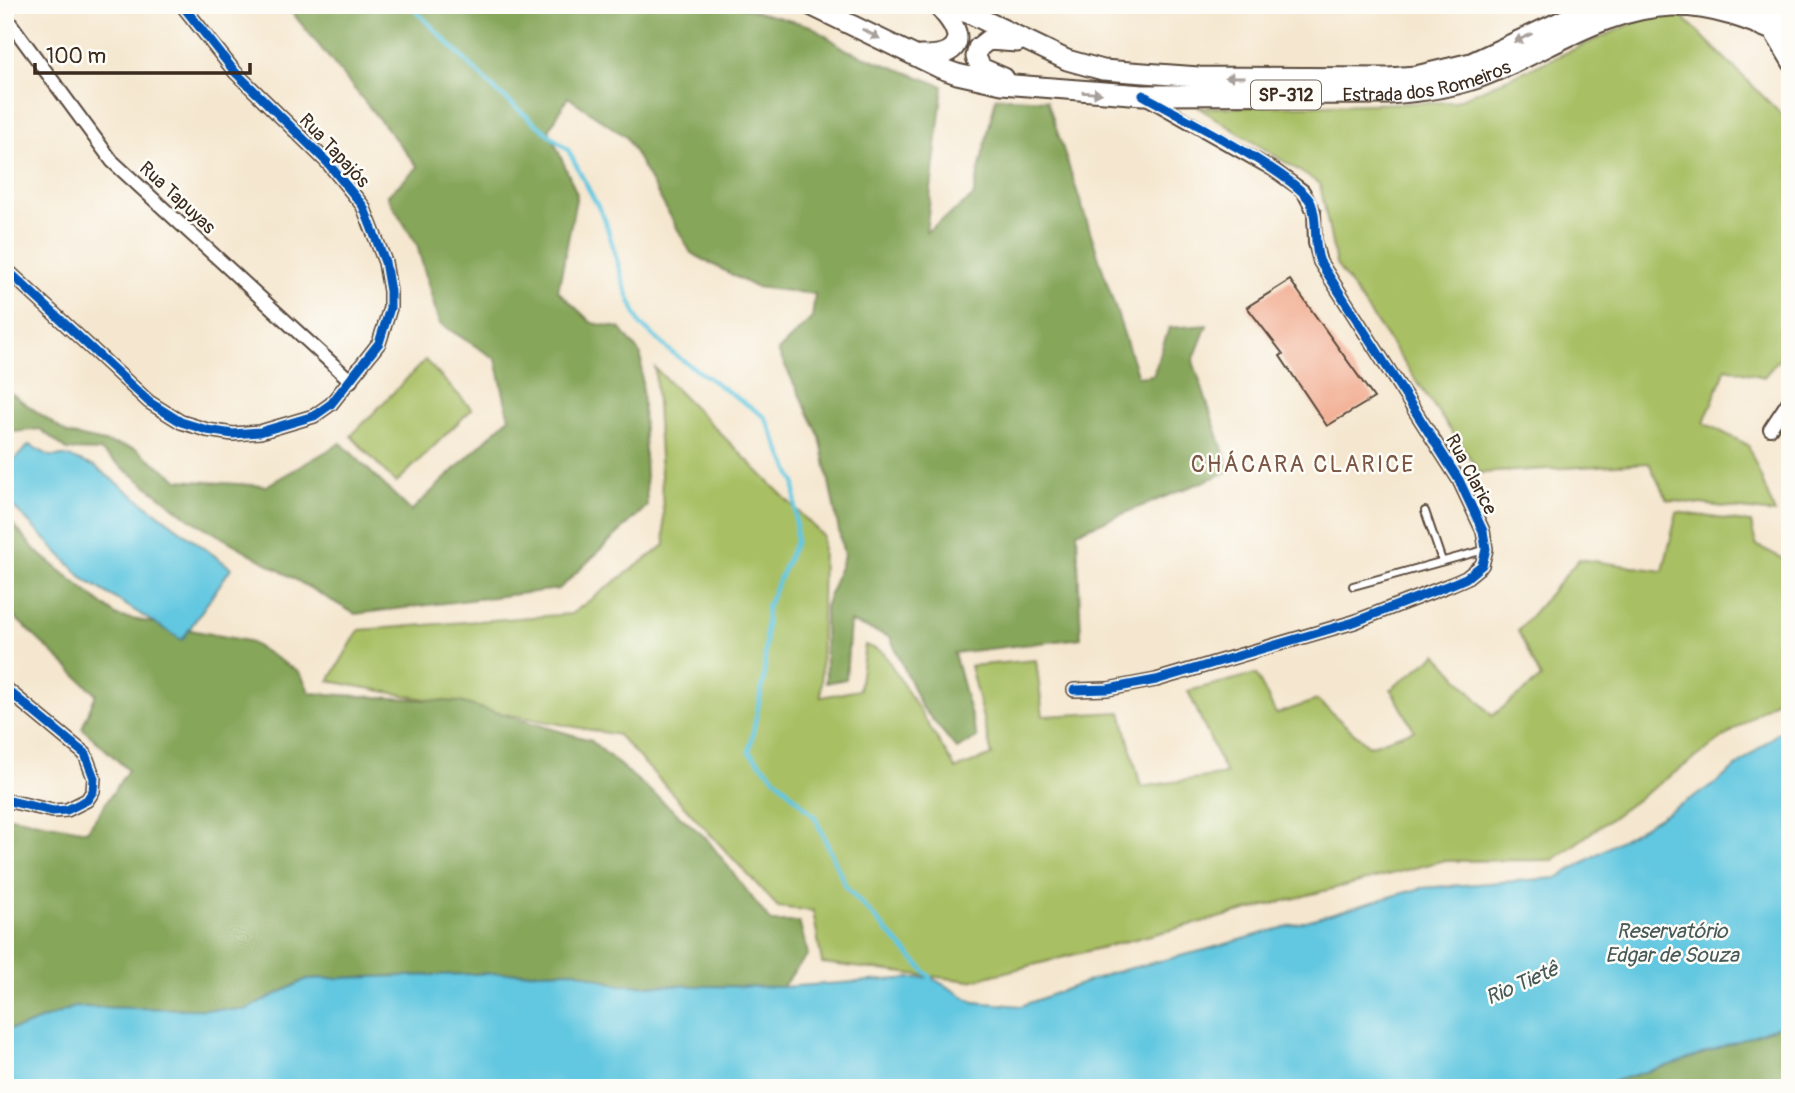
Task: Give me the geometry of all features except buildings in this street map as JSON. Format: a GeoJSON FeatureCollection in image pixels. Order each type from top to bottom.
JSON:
{"type":"FeatureCollection","features":[{"type":"Feature","properties":{"kind":"main road","name":"Estrada dos Romeiros"},"geometry":{"type":"LineString","coordinates":[[810,5],[912,56],[957,75],[1002,84],[1143,95],[1419,92],[1479,77],[1601,22],[1648,8],[1696,8],[1721,12],[1790,38]]}},
{"type":"Feature","properties":{"kind":"main road"},"geometry":{"type":"LineString","coordinates":[[912,56],[936,56],[953,50],[956,43],[953,25],[937,5]]}},
{"type":"Feature","properties":{"kind":"main road","name":"Estrada dos Romeiros"},"geometry":{"type":"LineString","coordinates":[[944,5],[982,20],[1029,44],[1084,65],[1144,75],[1199,77],[1416,76],[1471,63],[1597,5]]}},
{"type":"Feature","properties":{"kind":"main road"},"geometry":{"type":"LineString","coordinates":[[1754,5],[1790,19]]}},
{"type":"Feature","properties":{"kind":"main road"},"geometry":{"type":"LineString","coordinates":[[1024,86],[982,68],[976,57],[978,48],[988,40],[1029,44]]}},
{"type":"Feature","properties":{"kind":"street","name":"Rua Tapajós"},"geometry":{"type":"LineString","coordinates":[[5,268],[149,402],[181,422],[207,430],[233,434],[260,432],[314,416],[331,404],[379,342],[390,309],[390,291],[385,262],[368,216],[350,188],[235,72],[182,5]]}},
{"type":"Feature","properties":{"kind":"street","name":"Rua Tapuyas"},"geometry":{"type":"LineString","coordinates":[[5,16],[112,161],[351,381]]}},
{"type":"Feature","properties":{"kind":"street"},"geometry":{"type":"LineString","coordinates":[[1769,29],[1790,65]]}},
{"type":"Feature","properties":{"kind":"street","name":"Rua Clarice"},"geometry":{"type":"LineString","coordinates":[[1143,95],[1275,170],[1303,191],[1314,212],[1315,243],[1320,262],[1459,480],[1483,531],[1486,549]]}},
{"type":"Feature","properties":{"kind":"street"},"geometry":{"type":"LineString","coordinates":[[1770,429],[1790,399]]}},
{"type":"Feature","properties":{"kind":"street"},"geometry":{"type":"LineString","coordinates":[[1074,690],[1108,688],[1156,680],[1354,622],[1466,578],[1482,565],[1486,549]]}},
{"type":"Feature","properties":{"kind":"street"},"geometry":{"type":"LineString","coordinates":[[5,688],[85,754],[94,778],[93,791],[87,800],[67,810],[53,811],[5,800]]}},
{"type":"Feature","properties":{"kind":"lane"},"geometry":{"type":"LineString","coordinates":[[1425,511],[1442,561]]}},
{"type":"Feature","properties":{"kind":"lane"},"geometry":{"type":"LineString","coordinates":[[1353,586],[1486,549]]}},
{"type":"Feature","properties":{"kind":"green space"},"geometry":{"type":"Polygon","coordinates":[[[286,5],[732,5],[811,26],[847,50],[943,86],[926,232],[973,197],[996,97],[1047,100],[1138,377],[1153,375],[1169,328],[1207,325],[1193,361],[1230,471],[1077,532],[1081,638],[954,653],[977,738],[957,749],[921,706],[890,637],[850,622],[846,679],[826,683],[825,607],[844,556],[820,437],[778,351],[812,318],[815,294],[755,287],[691,253],[626,137],[568,97],[549,130],[577,194],[558,291],[592,323],[620,328],[641,355],[647,506],[559,589],[355,614],[190,519],[101,451],[67,450],[40,429],[5,433],[5,389],[68,434],[136,449],[179,480],[266,486],[341,443],[411,511],[509,418],[496,359],[439,323],[417,245],[387,196],[418,167],[286,5]]]}},
{"type":"Feature","properties":{"kind":"green space"},"geometry":{"type":"Polygon","coordinates":[[[1672,6],[1790,123],[1790,346],[1764,377],[1726,368],[1704,423],[1748,445],[1775,513],[1667,500],[1649,463],[1480,473],[1336,264],[1320,184],[1199,108],[1454,102],[1672,6]]]}},
{"type":"Feature","properties":{"kind":"green space"},"geometry":{"type":"Polygon","coordinates":[[[425,360],[472,409],[396,483],[351,436],[425,360]]]}},
{"type":"Feature","properties":{"kind":"green space"},"geometry":{"type":"Polygon","coordinates":[[[655,368],[823,536],[821,697],[859,690],[865,645],[883,652],[956,769],[992,755],[970,666],[1036,660],[1043,716],[1121,712],[1141,787],[1226,774],[1188,691],[1256,674],[1276,714],[1317,700],[1369,746],[1414,730],[1391,689],[1437,654],[1492,716],[1541,678],[1518,631],[1579,559],[1663,571],[1677,512],[1751,523],[1756,545],[1790,562],[1790,690],[1553,860],[1442,861],[970,981],[822,963],[813,911],[778,907],[618,735],[329,681],[359,630],[571,614],[665,545],[655,368]]]}},
{"type":"Feature","properties":{"kind":"green space"},"geometry":{"type":"Polygon","coordinates":[[[5,515],[36,551],[117,616],[248,641],[300,673],[310,693],[460,702],[590,740],[706,838],[771,922],[799,922],[808,954],[782,987],[618,985],[575,971],[307,979],[245,1010],[75,1007],[20,1028],[5,1029],[5,816],[87,831],[128,770],[82,728],[96,694],[5,608],[5,515]]]}},
{"type":"Feature","properties":{"kind":"green space"},"geometry":{"type":"Polygon","coordinates":[[[1790,1022],[1790,1088],[1590,1088],[1680,1062],[1790,1022]]]}},
{"type":"Feature","properties":{"kind":"water"},"geometry":{"type":"Polygon","coordinates":[[[29,445],[50,456],[66,456],[94,466],[231,568],[182,640],[84,579],[5,498],[5,461],[15,459],[29,445]]]}},
{"type":"Feature","properties":{"kind":"water","name":"Reservatório Edgar de Souza"},"geometry":{"type":"Polygon","coordinates":[[[1790,723],[1790,1022],[1680,1062],[1590,1088],[5,1088],[5,1029],[20,1028],[75,1007],[245,1010],[307,979],[575,971],[618,985],[782,987],[930,977],[974,1002],[1021,1006],[1111,973],[1205,950],[1421,888],[1557,878],[1715,784],[1790,723]]]}},
{"type":"Feature","properties":{"kind":"waterway"},"geometry":{"type":"LineString","coordinates":[[410,5],[495,90],[568,150],[605,220],[625,288],[640,324],[675,355],[765,417],[795,483],[796,541],[767,607],[764,678],[749,752],[815,817],[846,887],[930,977],[931,983]]}},
{"type":"Feature","properties":{"kind":"cycle path"},"geometry":{"type":"LineString","coordinates":[[5,268],[149,402],[181,422],[207,430],[233,434],[260,432],[314,416],[331,404],[379,343],[390,308],[390,291],[385,262],[363,206],[327,162],[235,72],[182,5]]}},
{"type":"Feature","properties":{"kind":"cycle path"},"geometry":{"type":"LineString","coordinates":[[1074,690],[1108,689],[1156,680],[1354,622],[1466,578],[1482,565],[1486,549],[1483,531],[1459,480],[1320,262],[1311,203],[1284,177],[1261,162],[1143,95]]}},
{"type":"Feature","properties":{"kind":"cycle path"},"geometry":{"type":"LineString","coordinates":[[5,688],[85,754],[94,778],[93,791],[87,800],[67,810],[53,811],[5,800]]}},
{"type":"Feature","properties":{"kind":"district","name":"CHÁCARA CLARICE"},"geometry":{"type":"Point","coordinates":[1303,464]}},
{"type":"Feature","properties":{"kind":"water label","name":"Rio Tietê"},"geometry":{"type":"Point","coordinates":[1522,983]}}]}
